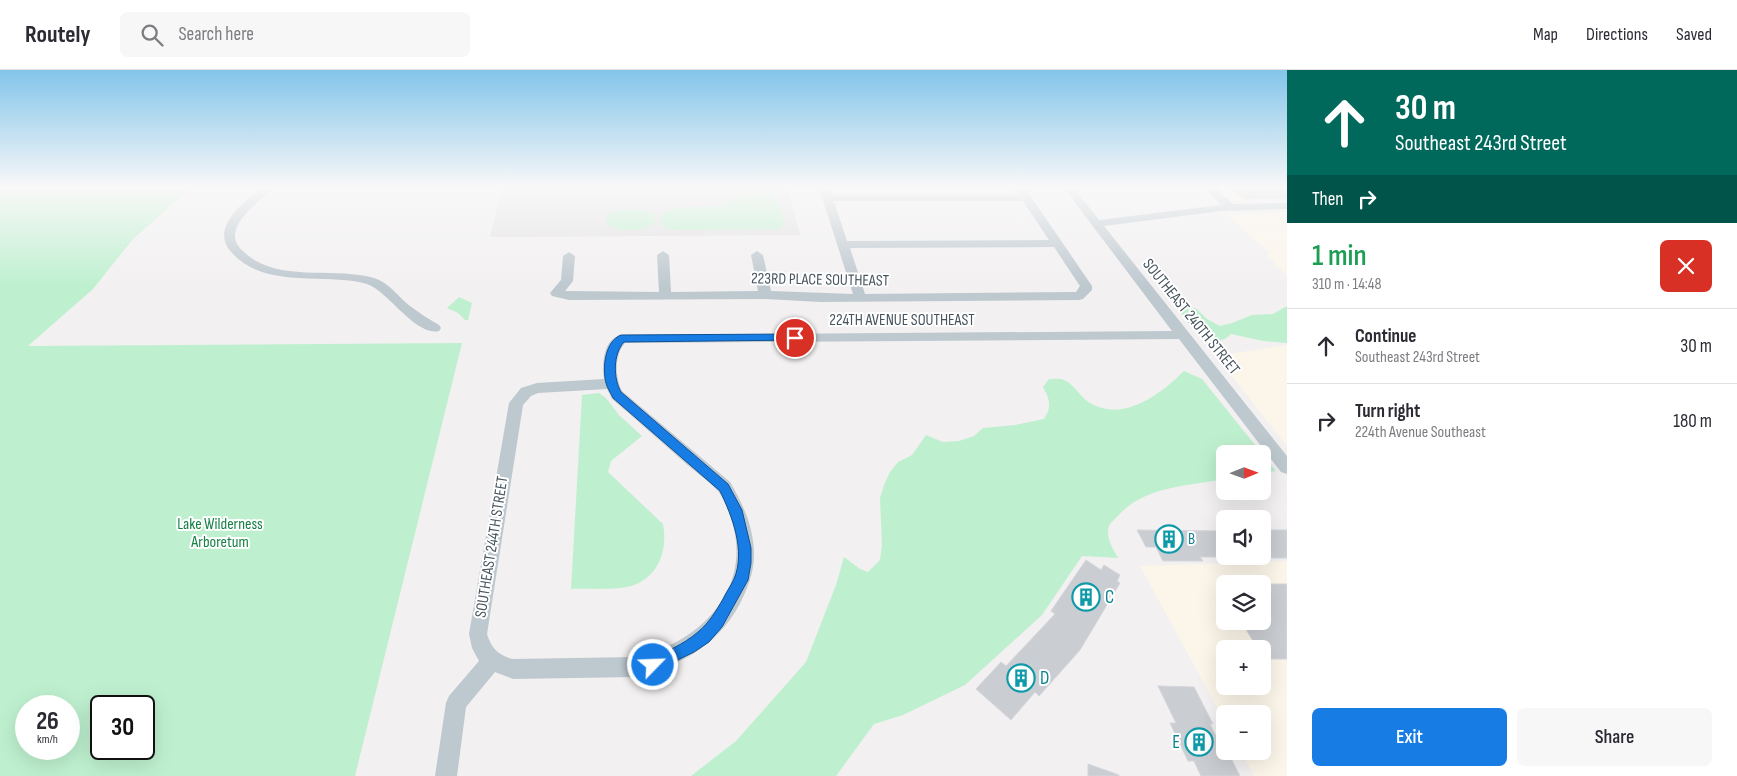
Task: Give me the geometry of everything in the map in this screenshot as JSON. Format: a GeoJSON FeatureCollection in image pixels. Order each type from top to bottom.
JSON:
{"type":"FeatureCollection","features":[{"type":"Feature","properties":{"kind":"street"},"geometry":{"type":"LineString","coordinates":[[235,221],[229,234],[230,243],[237,254],[254,266],[282,273],[357,278],[372,281],[380,285],[406,310],[434,328]]}},
{"type":"Feature","properties":{"kind":"street"},"geometry":{"type":"LineString","coordinates":[[836,221],[860,297]]}},
{"type":"Feature","properties":{"kind":"street"},"geometry":{"type":"LineString","coordinates":[[1042,221],[1057,243]]}},
{"type":"Feature","properties":{"kind":"street","name":"SOUTHEAST 240TH STREET"},"geometry":{"type":"LineString","coordinates":[[1094,221],[1287,468]]}},
{"type":"Feature","properties":{"kind":"street"},"geometry":{"type":"LineString","coordinates":[[1096,224],[1122,221]]}},
{"type":"Feature","properties":{"kind":"street"},"geometry":{"type":"LineString","coordinates":[[844,245],[1057,243]]}},
{"type":"Feature","properties":{"kind":"street","name":"223RD PLACE SOUTHEAST"},"geometry":{"type":"LineString","coordinates":[[569,256],[567,281],[556,293],[581,297],[764,295],[1074,297],[1084,293],[1086,286],[1057,243]]}},
{"type":"Feature","properties":{"kind":"street"},"geometry":{"type":"LineString","coordinates":[[663,255],[665,295]]}},
{"type":"Feature","properties":{"kind":"street"},"geometry":{"type":"LineString","coordinates":[[757,255],[764,295]]}},
{"type":"Feature","properties":{"kind":"street","name":"224TH AVENUE SOUTHEAST"},"geometry":{"type":"LineString","coordinates":[[611,384],[610,372],[613,348],[621,339],[1183,336]]}},
{"type":"Feature","properties":{"kind":"street"},"geometry":{"type":"LineString","coordinates":[[446,776],[456,704],[492,661],[513,669],[653,665],[689,647],[704,637],[717,622],[736,591],[745,563],[742,530],[731,498],[724,487],[624,402],[611,384]]}},
{"type":"Feature","properties":{"kind":"street","name":"SOUTHEAST 244TH STREET"},"geometry":{"type":"LineString","coordinates":[[492,661],[482,650],[478,634],[516,403],[526,392],[537,388],[611,384]]}},
{"type":"Feature","properties":{"kind":"shaded area"},"geometry":{"type":"Polygon","coordinates":[[[494,221],[796,221],[800,235],[490,237],[494,221]]]}},
{"type":"Feature","properties":{"kind":"shaded area"},"geometry":{"type":"Polygon","coordinates":[[[1234,221],[1287,221],[1287,276],[1266,255],[1270,254],[1234,221]]]}},
{"type":"Feature","properties":{"kind":"shaded area"},"geometry":{"type":"Polygon","coordinates":[[[1287,345],[1287,446],[1216,356],[1287,345]]]}},
{"type":"Feature","properties":{"kind":"shaded area"},"geometry":{"type":"Polygon","coordinates":[[[1287,561],[1287,776],[1254,776],[1246,760],[1271,760],[1271,705],[1216,705],[1140,566],[1216,563],[1216,565],[1271,565],[1271,562],[1287,561]]]}},
{"type":"Feature","properties":{"kind":"green space","name":"Lake Wilderness Arboretum"},"geometry":{"type":"Polygon","coordinates":[[[0,221],[154,221],[133,239],[93,289],[28,346],[462,343],[355,776],[0,776],[0,221]]]}},
{"type":"Feature","properties":{"kind":"green space"},"geometry":{"type":"Polygon","coordinates":[[[606,221],[655,221],[655,223],[637,230],[618,229],[606,224],[606,221]]]}},
{"type":"Feature","properties":{"kind":"green space"},"geometry":{"type":"Polygon","coordinates":[[[661,221],[783,221],[784,224],[778,229],[673,230],[665,228],[661,224],[661,221]]]}},
{"type":"Feature","properties":{"kind":"green space"},"geometry":{"type":"Polygon","coordinates":[[[459,297],[472,303],[468,320],[447,308],[459,297]]]}},
{"type":"Feature","properties":{"kind":"green space"},"geometry":{"type":"Polygon","coordinates":[[[1181,305],[1197,309],[1207,319],[1220,326],[1252,315],[1273,314],[1287,306],[1287,343],[1263,341],[1231,334],[1216,341],[1208,339],[1200,335],[1187,322],[1178,307],[1181,305]]]}},
{"type":"Feature","properties":{"kind":"green space"},"geometry":{"type":"Polygon","coordinates":[[[1184,371],[1202,379],[1255,445],[1216,445],[1216,480],[1153,493],[1128,507],[1110,524],[1108,530],[1110,543],[1118,558],[1082,556],[1042,615],[965,685],[903,715],[874,724],[836,776],[691,776],[736,741],[806,662],[836,585],[844,557],[860,569],[868,572],[880,560],[882,544],[880,498],[884,485],[890,472],[898,462],[912,455],[926,435],[943,442],[959,441],[974,436],[983,428],[1015,425],[1044,419],[1049,403],[1043,387],[1049,379],[1064,380],[1071,384],[1090,403],[1115,410],[1128,408],[1153,397],[1184,371]]]}},
{"type":"Feature","properties":{"kind":"green space"},"geometry":{"type":"Polygon","coordinates":[[[599,393],[642,436],[611,461],[608,472],[663,524],[663,552],[650,575],[634,585],[620,588],[571,589],[582,395],[599,393]]]}},
{"type":"Feature","properties":{"kind":"green space"},"geometry":{"type":"Polygon","coordinates":[[[1271,465],[1276,471],[1271,472],[1271,465]]]}},
{"type":"Feature","properties":{"kind":"building","name":"B"},"geometry":{"type":"Polygon","coordinates":[[[1137,530],[1216,531],[1216,557],[1200,557],[1203,561],[1163,561],[1156,547],[1146,547],[1137,530]]]}},
{"type":"Feature","properties":{"kind":"building"},"geometry":{"type":"Polygon","coordinates":[[[1271,530],[1287,530],[1287,558],[1271,558],[1271,530]]]}},
{"type":"Feature","properties":{"kind":"building"},"geometry":{"type":"Polygon","coordinates":[[[1086,560],[1101,570],[1104,565],[1120,575],[1117,581],[1120,583],[1080,650],[1039,696],[1035,692],[1011,720],[976,689],[1001,662],[1006,666],[1055,614],[1051,611],[1086,560]]]}},
{"type":"Feature","properties":{"kind":"building"},"geometry":{"type":"Polygon","coordinates":[[[1271,584],[1287,584],[1287,659],[1271,659],[1271,640],[1253,640],[1246,630],[1271,630],[1271,584]]]}},
{"type":"Feature","properties":{"kind":"building","name":"E"},"geometry":{"type":"Polygon","coordinates":[[[1158,686],[1194,687],[1213,724],[1210,724],[1216,736],[1216,760],[1232,760],[1240,776],[1201,776],[1194,761],[1188,761],[1170,723],[1176,723],[1158,686]]]}},
{"type":"Feature","properties":{"kind":"building"},"geometry":{"type":"Polygon","coordinates":[[[1088,764],[1119,775],[1119,776],[1088,776],[1088,764]]]}},
{"type":"Feature","properties":{"kind":"place","name":"B"},"geometry":{"type":"Point","coordinates":[1169,539]}},
{"type":"Feature","properties":{"kind":"place","name":"C"},"geometry":{"type":"Point","coordinates":[1086,597]}},
{"type":"Feature","properties":{"kind":"place","name":"D"},"geometry":{"type":"Point","coordinates":[1021,678]}},
{"type":"Feature","properties":{"kind":"place","name":"E"},"geometry":{"type":"Point","coordinates":[1199,742]}},
{"type":"Feature","properties":{"kind":"route"},"geometry":{"type":"LineString","coordinates":[[653,665],[675,655],[704,637],[717,622],[741,580],[745,563],[745,548],[736,510],[724,487],[617,395],[611,384],[610,372],[613,348],[621,339],[795,338]]}}]}
